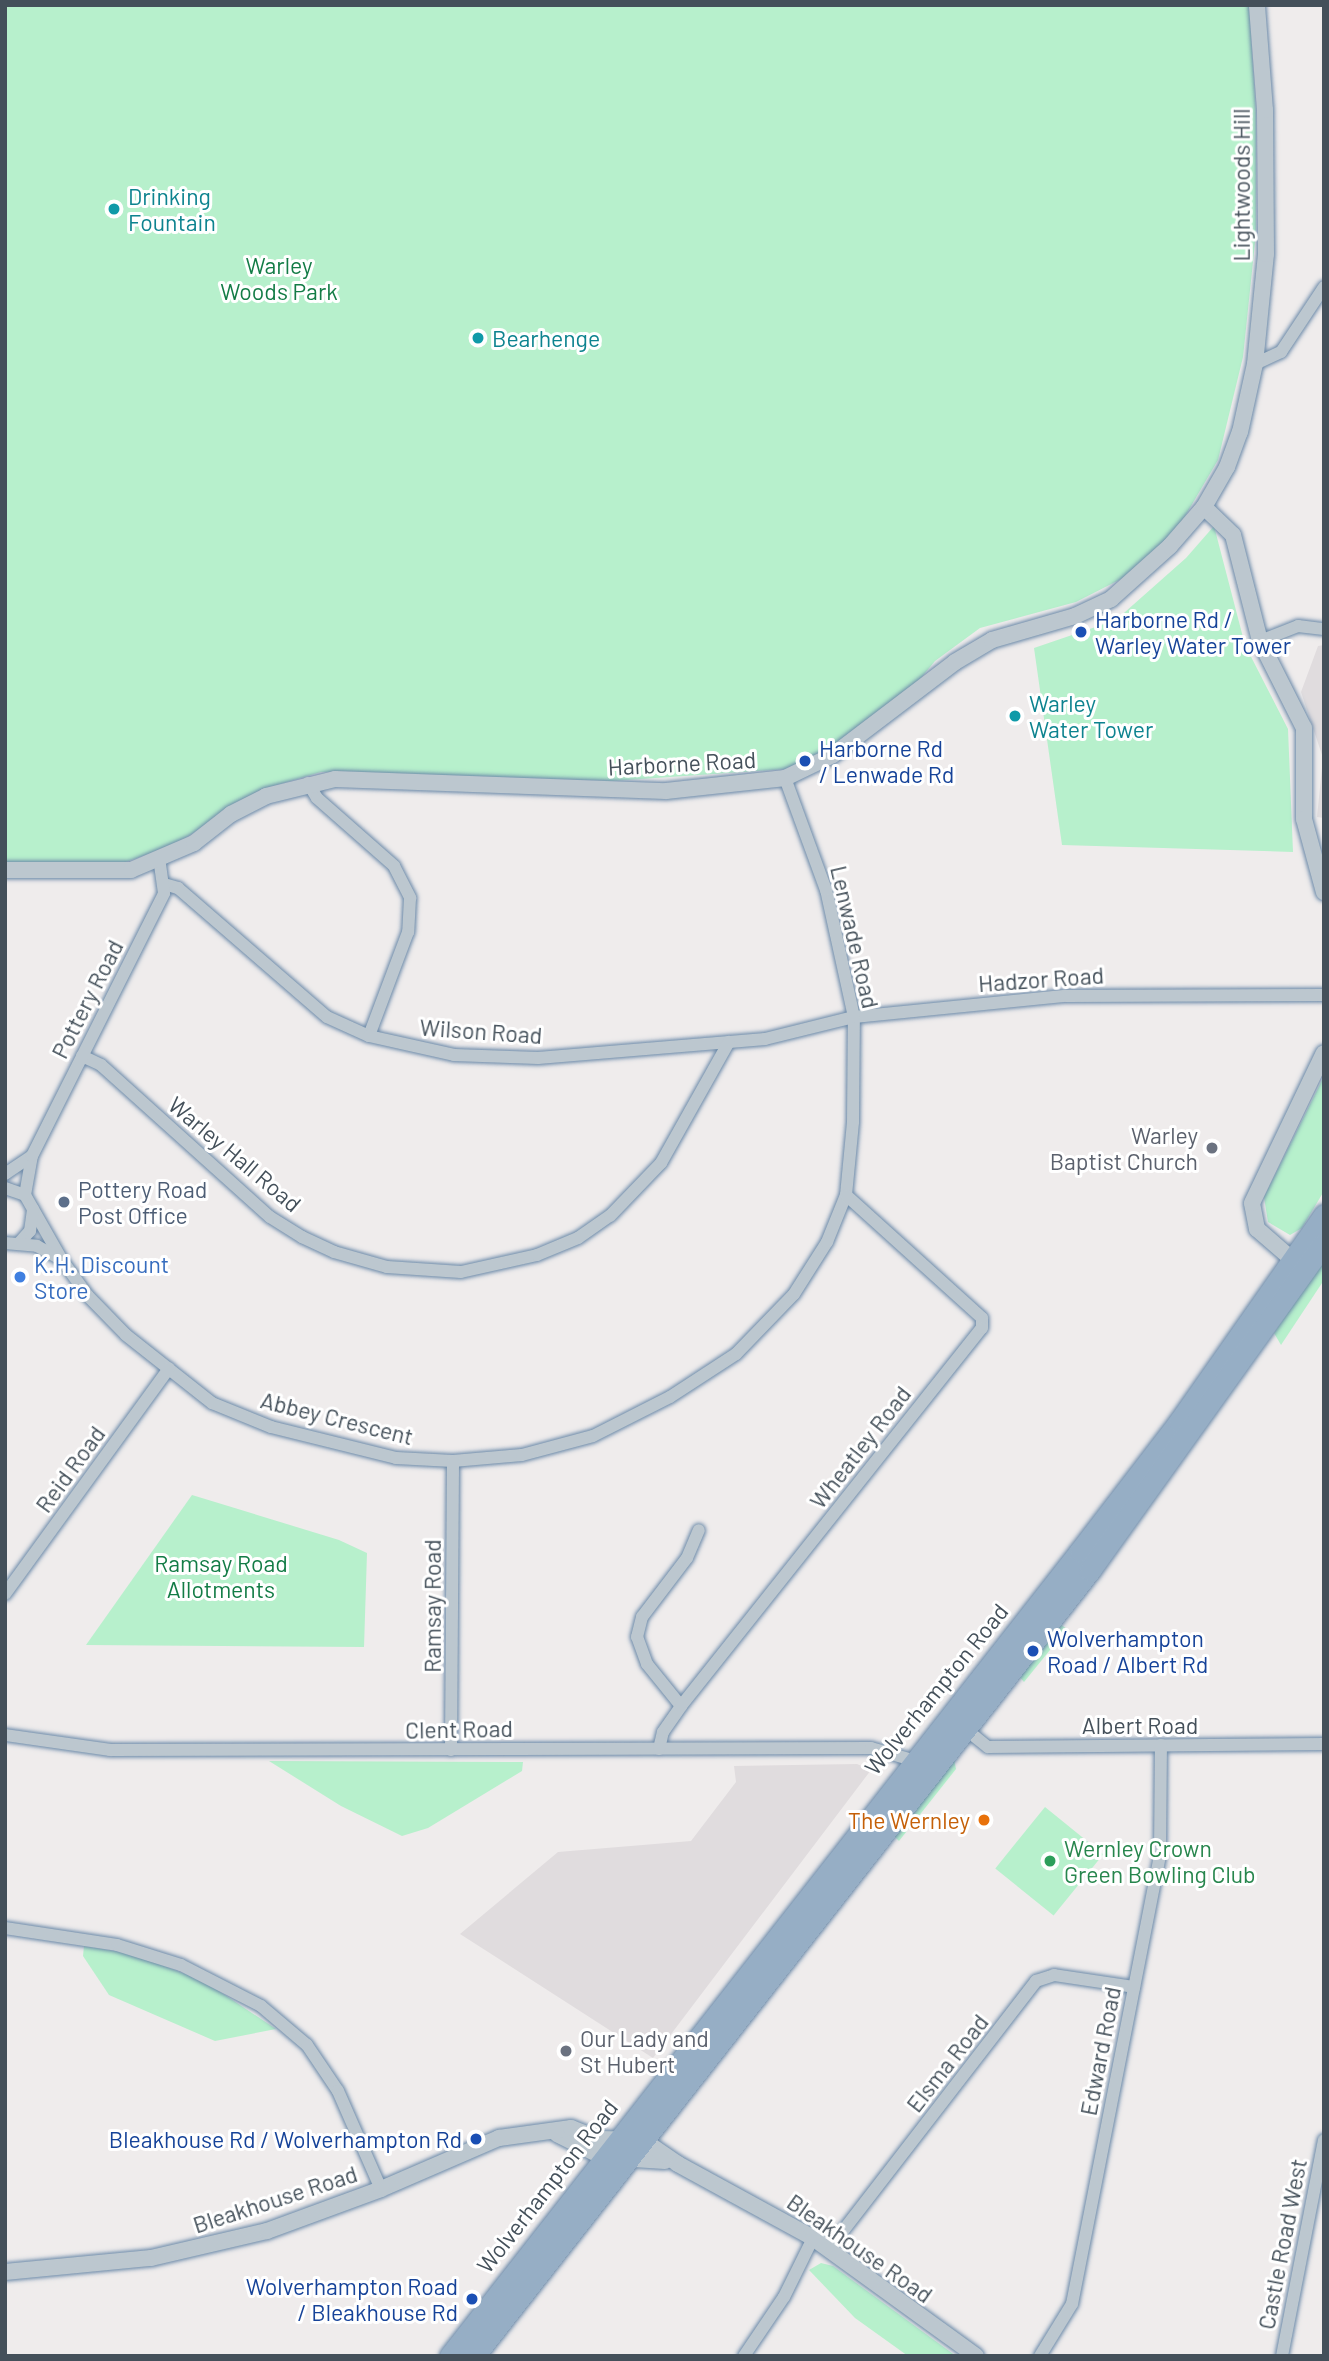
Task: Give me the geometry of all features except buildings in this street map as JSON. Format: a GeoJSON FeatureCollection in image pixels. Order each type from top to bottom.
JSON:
{"type":"FeatureCollection","features":[{"type":"Feature","properties":{"kind":"highway","name":"Wolverhampton Road"},"geometry":{"type":"LineString","coordinates":[[450,2356],[603,2157],[630,2145],[1090,1570],[1300,1265],[1324,1214]]}},
{"type":"Feature","properties":{"kind":"highway","name":"Wolverhampton Road"},"geometry":{"type":"LineString","coordinates":[[474,2356],[912,1760],[1300,1265],[1324,1243]]}},
{"type":"Feature","properties":{"kind":"highway"},"geometry":{"type":"LineString","coordinates":[[912,1760],[962,1727]]}},
{"type":"Feature","properties":{"kind":"street","name":"Lightwoods Hill"},"geometry":{"type":"LineString","coordinates":[[1255,364],[1266,254],[1265,110],[1257,5]]}},
{"type":"Feature","properties":{"kind":"street"},"geometry":{"type":"LineString","coordinates":[[1255,364],[1281,352],[1324,287]]}},
{"type":"Feature","properties":{"kind":"street","name":"Harborne Road"},"geometry":{"type":"LineString","coordinates":[[5,870],[102,873],[131,870],[194,843],[231,814],[266,796],[308,783],[335,779],[666,791],[786,778],[833,755],[955,662],[992,640],[1075,616],[1111,599],[1170,546],[1204,507],[1231,455],[1255,364]]}},
{"type":"Feature","properties":{"kind":"street"},"geometry":{"type":"LineString","coordinates":[[1204,507],[1233,535],[1260,641],[1304,728],[1304,819],[1324,892]]}},
{"type":"Feature","properties":{"kind":"street"},"geometry":{"type":"LineString","coordinates":[[1260,641],[1298,626],[1324,629]]}},
{"type":"Feature","properties":{"kind":"street","name":"Lenwade Road"},"geometry":{"type":"LineString","coordinates":[[786,778],[826,890],[854,1017],[853,1122],[846,1195]]}},
{"type":"Feature","properties":{"kind":"street"},"geometry":{"type":"LineString","coordinates":[[308,783],[317,798],[394,866],[410,898],[408,932],[369,1036]]}},
{"type":"Feature","properties":{"kind":"street"},"geometry":{"type":"LineString","coordinates":[[159,858],[164,884]]}},
{"type":"Feature","properties":{"kind":"street","name":"Wilson Road"},"geometry":{"type":"LineString","coordinates":[[164,884],[178,888],[327,1017],[369,1036],[417,1050],[490,1058],[765,1039]]}},
{"type":"Feature","properties":{"kind":"street","name":"Pottery Road"},"geometry":{"type":"LineString","coordinates":[[25,1195],[32,1156],[164,884]]}},
{"type":"Feature","properties":{"kind":"street","name":"Hadzor Road"},"geometry":{"type":"LineString","coordinates":[[765,1039],[854,1017],[1066,996],[1324,995]]}},
{"type":"Feature","properties":{"kind":"street","name":"Warley Hall Road"},"geometry":{"type":"LineString","coordinates":[[82,1056],[101,1065],[270,1217],[302,1237],[334,1252],[387,1267],[461,1272],[537,1255],[578,1238],[610,1216],[661,1163],[729,1042]]}},
{"type":"Feature","properties":{"kind":"street"},"geometry":{"type":"LineString","coordinates":[[1300,1265],[1256,1229],[1252,1203],[1324,1053]]}},
{"type":"Feature","properties":{"kind":"street","name":"Pottery Road"},"geometry":{"type":"LineString","coordinates":[[5,1174],[32,1156]]}},
{"type":"Feature","properties":{"kind":"street"},"geometry":{"type":"LineString","coordinates":[[5,1188],[25,1195]]}},
{"type":"Feature","properties":{"kind":"street","name":"Abbey Crescent"},"geometry":{"type":"LineString","coordinates":[[25,1195],[62,1260],[126,1335],[212,1404],[271,1427],[396,1458],[453,1461],[522,1455],[593,1436],[670,1397],[736,1354],[794,1294],[827,1242],[846,1195]]}},
{"type":"Feature","properties":{"kind":"street","name":"Wheatley Road"},"geometry":{"type":"LineString","coordinates":[[659,1749],[663,1732],[681,1706],[982,1328],[982,1318],[846,1195]]}},
{"type":"Feature","properties":{"kind":"street"},"geometry":{"type":"LineString","coordinates":[[5,1243],[20,1242],[30,1231],[33,1209]]}},
{"type":"Feature","properties":{"kind":"street","name":"Abbey Crescent"},"geometry":{"type":"LineString","coordinates":[[20,1242],[62,1260]]}},
{"type":"Feature","properties":{"kind":"street","name":"Reid Road"},"geometry":{"type":"LineString","coordinates":[[5,1594],[169,1368]]}},
{"type":"Feature","properties":{"kind":"street","name":"Ramsay Road"},"geometry":{"type":"LineString","coordinates":[[451,1750],[453,1461]]}},
{"type":"Feature","properties":{"kind":"street"},"geometry":{"type":"LineString","coordinates":[[681,1706],[647,1664],[637,1637],[642,1617],[687,1558],[699,1530]]}},
{"type":"Feature","properties":{"kind":"street","name":"Albert Road"},"geometry":{"type":"LineString","coordinates":[[962,1727],[988,1747],[1324,1744]]}},
{"type":"Feature","properties":{"kind":"street","name":"Clent Road"},"geometry":{"type":"LineString","coordinates":[[5,1735],[110,1750],[871,1748],[912,1760]]}},
{"type":"Feature","properties":{"kind":"street","name":"Edward Road"},"geometry":{"type":"LineString","coordinates":[[1040,2356],[1072,2304],[1160,1854],[1161,1745]]}},
{"type":"Feature","properties":{"kind":"street"},"geometry":{"type":"LineString","coordinates":[[5,1928],[130,1949],[181,1965],[261,2006],[307,2045],[338,2091],[381,2189]]}},
{"type":"Feature","properties":{"kind":"street","name":"Elsma Road"},"geometry":{"type":"LineString","coordinates":[[829,2249],[1036,1981],[1054,1975],[1134,1987]]}},
{"type":"Feature","properties":{"kind":"street","name":"Bleakhouse Road"},"geometry":{"type":"LineString","coordinates":[[5,2272],[113,2263],[192,2250],[267,2231],[381,2189],[499,2138],[571,2129],[630,2145],[678,2164],[813,2238],[976,2356]]}},
{"type":"Feature","properties":{"kind":"street"},"geometry":{"type":"LineString","coordinates":[[548,2131],[603,2157]]}},
{"type":"Feature","properties":{"kind":"street","name":"Castle Road West"},"geometry":{"type":"LineString","coordinates":[[1282,2356],[1324,2140]]}},
{"type":"Feature","properties":{"kind":"street"},"geometry":{"type":"LineString","coordinates":[[744,2356],[784,2297],[813,2238]]}},
{"type":"Feature","properties":{"kind":"shaded area"},"geometry":{"type":"Polygon","coordinates":[[[1324,645],[1324,818],[1317,817],[1323,758],[1301,692],[1318,646],[1324,645]]]}},
{"type":"Feature","properties":{"kind":"shaded area"},"geometry":{"type":"Polygon","coordinates":[[[857,1764],[871,1770],[653,2058],[460,1934],[558,1852],[691,1841],[736,1782],[734,1766],[857,1764]]]}},
{"type":"Feature","properties":{"kind":"green space","name":"Warley Woods Park"},"geometry":{"type":"Polygon","coordinates":[[[5,5],[1249,5],[1256,114],[1256,233],[1243,357],[1218,460],[1177,530],[1125,577],[1076,602],[980,628],[935,661],[916,684],[817,758],[787,769],[612,781],[321,772],[260,790],[176,844],[123,863],[5,864],[5,5]]]}},
{"type":"Feature","properties":{"kind":"green space"},"geometry":{"type":"Polygon","coordinates":[[[1214,526],[1245,645],[1288,729],[1293,852],[1062,845],[1034,648],[1116,620],[1186,558],[1214,526]]]}},
{"type":"Feature","properties":{"kind":"green space"},"geometry":{"type":"Polygon","coordinates":[[[1324,1076],[1324,1191],[1302,1228],[1290,1235],[1268,1222],[1264,1197],[1324,1076]]]}},
{"type":"Feature","properties":{"kind":"green space"},"geometry":{"type":"Polygon","coordinates":[[[1324,1260],[1324,1280],[1281,1345],[1274,1333],[1324,1260]]]}},
{"type":"Feature","properties":{"kind":"green space","name":"Ramsay Road Allotments"},"geometry":{"type":"Polygon","coordinates":[[[192,1495],[339,1540],[367,1553],[364,1647],[86,1645],[192,1495]]]}},
{"type":"Feature","properties":{"kind":"green space"},"geometry":{"type":"Polygon","coordinates":[[[1060,1624],[1067,1629],[1024,1682],[1017,1674],[1060,1624]]]}},
{"type":"Feature","properties":{"kind":"green space"},"geometry":{"type":"Polygon","coordinates":[[[954,1759],[956,1769],[899,1841],[893,1835],[954,1759]]]}},
{"type":"Feature","properties":{"kind":"green space"},"geometry":{"type":"Polygon","coordinates":[[[269,1761],[523,1762],[522,1771],[428,1828],[402,1836],[341,1806],[269,1761]]]}},
{"type":"Feature","properties":{"kind":"green space","name":"Wernley Crown Green Bowling Club"},"geometry":{"type":"Polygon","coordinates":[[[1045,1807],[1103,1854],[1054,1916],[995,1868],[1045,1807]]]}},
{"type":"Feature","properties":{"kind":"green space"},"geometry":{"type":"Polygon","coordinates":[[[84,1946],[132,1954],[204,1981],[276,2029],[215,2041],[109,1995],[83,1956],[84,1946]]]}},
{"type":"Feature","properties":{"kind":"green space"},"geometry":{"type":"Polygon","coordinates":[[[821,2263],[833,2266],[956,2356],[908,2356],[855,2318],[809,2270],[821,2263]]]}},
{"type":"Feature","properties":{"kind":"place","name":"Drinking Fountain"},"geometry":{"type":"Point","coordinates":[114,209]}},
{"type":"Feature","properties":{"kind":"place","name":"Bearhenge"},"geometry":{"type":"Point","coordinates":[478,338]}},
{"type":"Feature","properties":{"kind":"place","name":"Harborne Rd / Warley Water Tower"},"geometry":{"type":"Point","coordinates":[1081,632]}},
{"type":"Feature","properties":{"kind":"place","name":"Warley Water Tower"},"geometry":{"type":"Point","coordinates":[1015,716]}},
{"type":"Feature","properties":{"kind":"place","name":"Harborne Rd / Lenwade Rd"},"geometry":{"type":"Point","coordinates":[805,761]}},
{"type":"Feature","properties":{"kind":"place","name":"Warley Baptist Church"},"geometry":{"type":"Point","coordinates":[1212,1148]}},
{"type":"Feature","properties":{"kind":"place","name":"Pottery Road Post Office"},"geometry":{"type":"Point","coordinates":[64,1202]}},
{"type":"Feature","properties":{"kind":"place","name":"K.H. Discount Store"},"geometry":{"type":"Point","coordinates":[20,1277]}},
{"type":"Feature","properties":{"kind":"place","name":"Wolverhampton Road / Albert Rd"},"geometry":{"type":"Point","coordinates":[1033,1651]}},
{"type":"Feature","properties":{"kind":"place","name":"The Wernley"},"geometry":{"type":"Point","coordinates":[984,1820]}},
{"type":"Feature","properties":{"kind":"place","name":"Wernley Crown Green Bowling Club"},"geometry":{"type":"Point","coordinates":[1050,1861]}},
{"type":"Feature","properties":{"kind":"place","name":"Our Lady and St Hubert"},"geometry":{"type":"Point","coordinates":[566,2051]}},
{"type":"Feature","properties":{"kind":"place","name":"Bleakhouse Rd / Wolverhampton Rd"},"geometry":{"type":"Point","coordinates":[476,2139]}},
{"type":"Feature","properties":{"kind":"place","name":"Wolverhampton Road / Bleakhouse Rd"},"geometry":{"type":"Point","coordinates":[472,2299]}}]}
